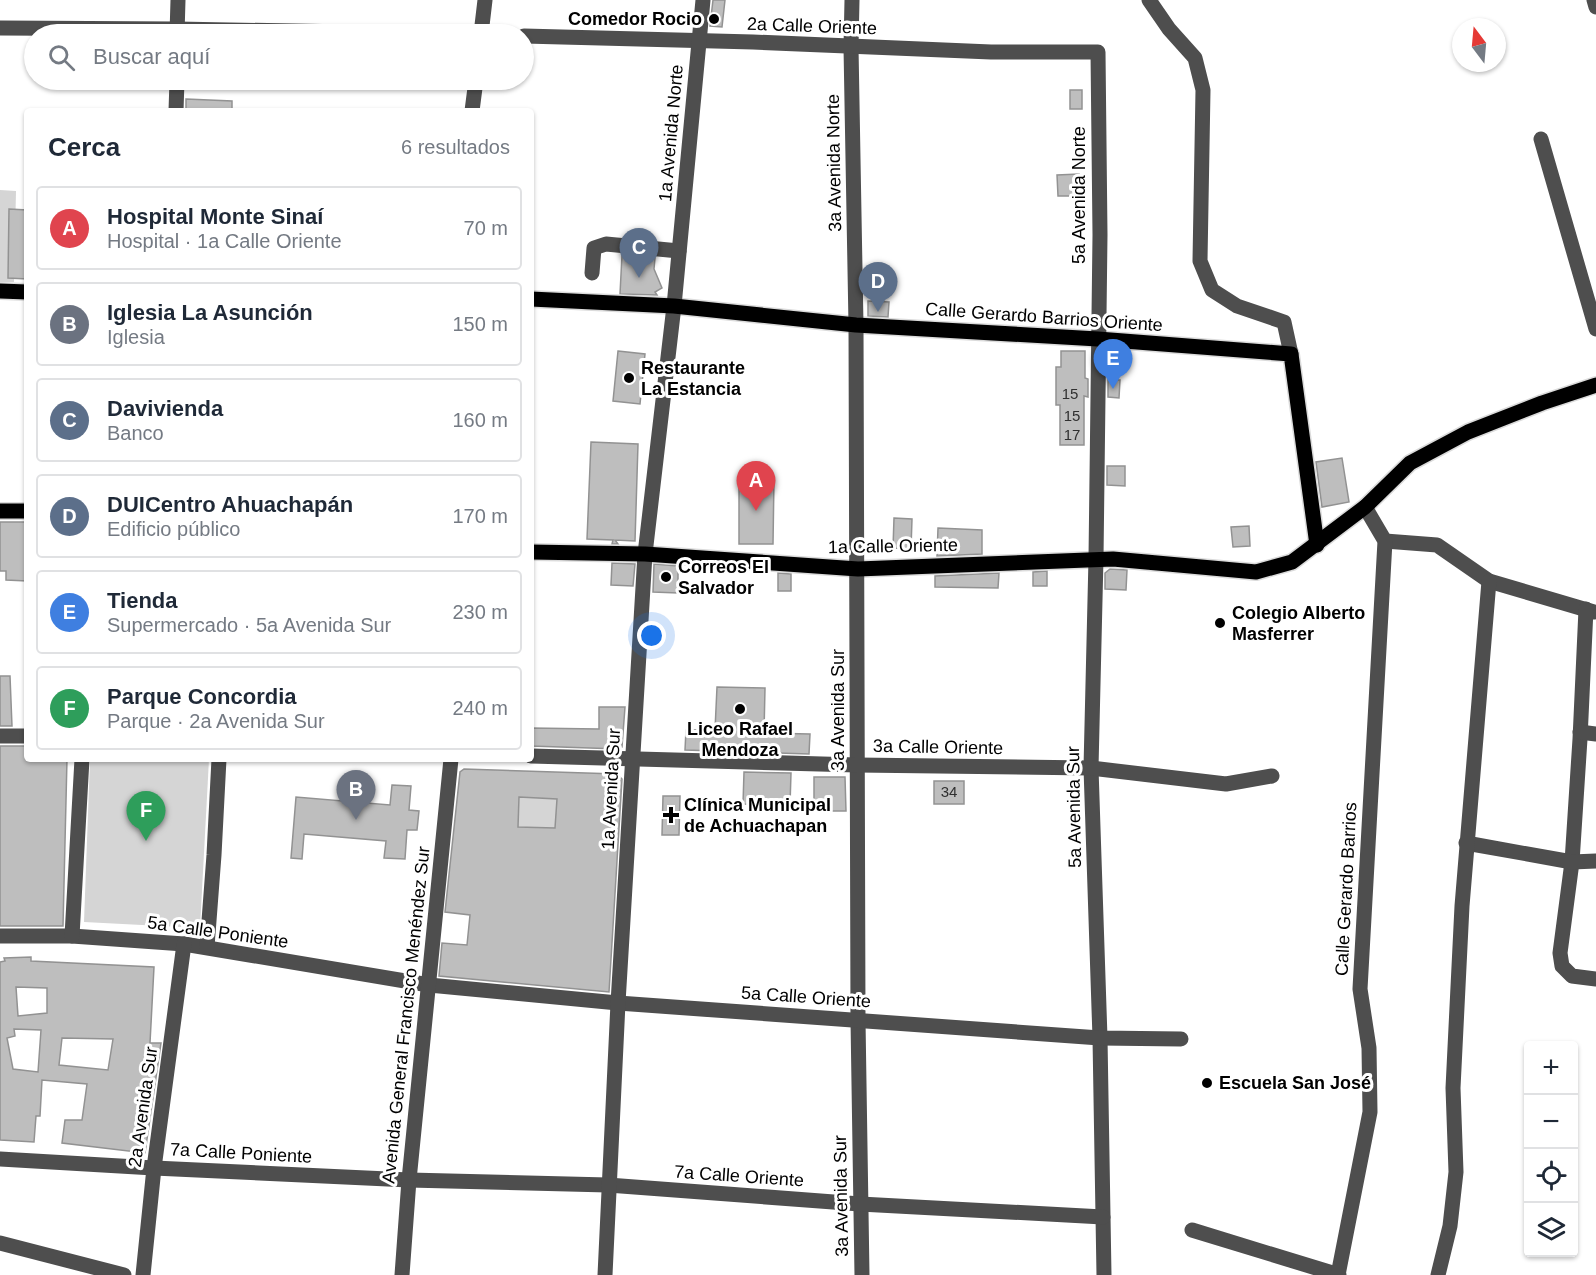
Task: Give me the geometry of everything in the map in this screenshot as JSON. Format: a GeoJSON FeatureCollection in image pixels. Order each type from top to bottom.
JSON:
{"type":"FeatureCollection","features":[{"type":"Feature","properties":{"kind":"main road"},"geometry":{"type":"LineString","coordinates":[[0,291],[24,292]]}},
{"type":"Feature","properties":{"kind":"main road","name":"Calle Gerardo Barrios Oriente"},"geometry":{"type":"LineString","coordinates":[[534,299],[674,306],[856,325],[1098,339],[1291,354]]}},
{"type":"Feature","properties":{"kind":"main road"},"geometry":{"type":"LineString","coordinates":[[1291,354],[1317,545]]}},
{"type":"Feature","properties":{"kind":"main road"},"geometry":{"type":"LineString","coordinates":[[1317,545],[1365,507],[1410,463],[1468,432],[1596,385]]}},
{"type":"Feature","properties":{"kind":"main road"},"geometry":{"type":"LineString","coordinates":[[0,511],[24,512]]}},
{"type":"Feature","properties":{"kind":"main road","name":"1a Calle Oriente"},"geometry":{"type":"LineString","coordinates":[[534,552],[645,554],[858,569],[1096,558],[1256,572],[1292,562],[1317,545]]}},
{"type":"Feature","properties":{"kind":"street"},"geometry":{"type":"LineString","coordinates":[[177,24],[178,0]]}},
{"type":"Feature","properties":{"kind":"street"},"geometry":{"type":"LineString","coordinates":[[482,24],[485,0]]}},
{"type":"Feature","properties":{"kind":"street","name":"1a Avenida Norte"},"geometry":{"type":"LineString","coordinates":[[674,306],[703,0]]}},
{"type":"Feature","properties":{"kind":"street","name":"3a Avenida Norte"},"geometry":{"type":"LineString","coordinates":[[852,0],[856,325]]}},
{"type":"Feature","properties":{"kind":"street"},"geometry":{"type":"LineString","coordinates":[[1149,0],[1169,29],[1195,57],[1203,90],[1200,261],[1212,290],[1237,306],[1284,322],[1291,354]]}},
{"type":"Feature","properties":{"kind":"street"},"geometry":{"type":"LineString","coordinates":[[1594,0],[1596,7]]}},
{"type":"Feature","properties":{"kind":"street"},"geometry":{"type":"LineString","coordinates":[[0,28],[24,29]]}},
{"type":"Feature","properties":{"kind":"street","name":"2a Calle Oriente"},"geometry":{"type":"LineString","coordinates":[[534,36],[991,52],[1098,52]]}},
{"type":"Feature","properties":{"kind":"street","name":"5a Avenida Norte"},"geometry":{"type":"LineString","coordinates":[[1098,52],[1098,339]]}},
{"type":"Feature","properties":{"kind":"street"},"geometry":{"type":"LineString","coordinates":[[176,108],[177,90]]}},
{"type":"Feature","properties":{"kind":"street"},"geometry":{"type":"LineString","coordinates":[[472,108],[475,90]]}},
{"type":"Feature","properties":{"kind":"street"},"geometry":{"type":"LineString","coordinates":[[1541,139],[1596,329]]}},
{"type":"Feature","properties":{"kind":"street"},"geometry":{"type":"LineString","coordinates":[[592,273],[594,249],[606,244],[680,251]]}},
{"type":"Feature","properties":{"kind":"street","name":"1a Avenida Sur"},"geometry":{"type":"LineString","coordinates":[[605,1275],[618,1003],[645,554],[674,306]]}},
{"type":"Feature","properties":{"kind":"street","name":"3a Avenida Sur"},"geometry":{"type":"LineString","coordinates":[[856,325],[858,1020],[862,1275]]}},
{"type":"Feature","properties":{"kind":"street","name":"5a Avenida Sur"},"geometry":{"type":"LineString","coordinates":[[1098,339],[1091,768],[1100,1038],[1104,1275]]}},
{"type":"Feature","properties":{"kind":"street"},"geometry":{"type":"LineString","coordinates":[[1365,507],[1384,541],[1437,545],[1489,581],[1591,611],[1588,733],[1560,953],[1562,966],[1572,976],[1596,979]]}},
{"type":"Feature","properties":{"kind":"street","name":"Calle Gerardo Barrios"},"geometry":{"type":"LineString","coordinates":[[1339,1275],[1370,1112],[1369,1048],[1360,989],[1384,541]]}},
{"type":"Feature","properties":{"kind":"street"},"geometry":{"type":"LineString","coordinates":[[1438,1275],[1450,1226],[1456,1172],[1453,1088],[1466,843],[1489,581]]}},
{"type":"Feature","properties":{"kind":"street"},"geometry":{"type":"LineString","coordinates":[[0,736],[24,736]]}},
{"type":"Feature","properties":{"kind":"street","name":"3a Calle Oriente"},"geometry":{"type":"LineString","coordinates":[[534,756],[857,765],[1091,768],[1226,784],[1272,776]]}},
{"type":"Feature","properties":{"kind":"street"},"geometry":{"type":"LineString","coordinates":[[72,936],[82,762]]}},
{"type":"Feature","properties":{"kind":"street"},"geometry":{"type":"LineString","coordinates":[[207,947],[219,762]]}},
{"type":"Feature","properties":{"kind":"street","name":"Avenida General Francisco Menéndez Sur"},"geometry":{"type":"LineString","coordinates":[[402,1275],[409,1180],[452,762]]}},
{"type":"Feature","properties":{"kind":"street"},"geometry":{"type":"LineString","coordinates":[[1466,843],[1572,862],[1596,861]]}},
{"type":"Feature","properties":{"kind":"street","name":"5a Calle Poniente"},"geometry":{"type":"LineString","coordinates":[[0,936],[72,936],[184,944],[429,985]]}},
{"type":"Feature","properties":{"kind":"street","name":"2a Avenida Sur"},"geometry":{"type":"LineString","coordinates":[[143,1275],[154,1168],[184,944]]}},
{"type":"Feature","properties":{"kind":"street","name":"5a Calle Oriente"},"geometry":{"type":"LineString","coordinates":[[429,985],[618,1003],[1100,1038],[1181,1039]]}},
{"type":"Feature","properties":{"kind":"street","name":"7a Calle Poniente"},"geometry":{"type":"LineString","coordinates":[[0,1159],[409,1180]]}},
{"type":"Feature","properties":{"kind":"street","name":"7a Calle Oriente"},"geometry":{"type":"LineString","coordinates":[[409,1180],[608,1185],[860,1204],[1102,1217]]}},
{"type":"Feature","properties":{"kind":"street"},"geometry":{"type":"LineString","coordinates":[[1192,1230],[1339,1275]]}},
{"type":"Feature","properties":{"kind":"street"},"geometry":{"type":"LineString","coordinates":[[0,1243],[124,1275]]}},
{"type":"Feature","properties":{"kind":"shaded area"},"geometry":{"type":"Polygon","coordinates":[[[0,190],[16,191],[14,282],[0,282],[0,190]]]}},
{"type":"Feature","properties":{"kind":"shaded area"},"geometry":{"type":"Polygon","coordinates":[[[90,762],[209,762],[200,928],[84,922],[90,762]]]}},
{"type":"Feature","properties":{"kind":"shaded area"},"geometry":{"type":"Polygon","coordinates":[[[519,797],[557,799],[555,833],[534,832],[534,827],[518,827],[519,797]]]}},
{"type":"Feature","properties":{"kind":"building"},"geometry":{"type":"Polygon","coordinates":[[[713,0],[725,0],[722,27],[710,26],[713,0]]]}},
{"type":"Feature","properties":{"kind":"building"},"geometry":{"type":"Polygon","coordinates":[[[1070,90],[1082,90],[1082,109],[1070,109],[1070,90]]]}},
{"type":"Feature","properties":{"kind":"building"},"geometry":{"type":"Polygon","coordinates":[[[186,99],[232,101],[232,108],[186,108],[186,99]]]}},
{"type":"Feature","properties":{"kind":"building"},"geometry":{"type":"Polygon","coordinates":[[[1079,174],[1080,196],[1058,196],[1057,175],[1079,174]]]}},
{"type":"Feature","properties":{"kind":"building"},"geometry":{"type":"Polygon","coordinates":[[[9,209],[24,210],[24,279],[8,278],[9,209]]]}},
{"type":"Feature","properties":{"kind":"building"},"geometry":{"type":"Polygon","coordinates":[[[622,255],[655,258],[654,269],[662,288],[655,292],[657,295],[620,294],[622,255]]]}},
{"type":"Feature","properties":{"kind":"building"},"geometry":{"type":"Polygon","coordinates":[[[868,301],[889,302],[888,317],[868,316],[868,301]]]}},
{"type":"Feature","properties":{"kind":"building","name":"Restaurante La Estancia"},"geometry":{"type":"Polygon","coordinates":[[[618,351],[645,354],[640,404],[613,401],[618,351]]]}},
{"type":"Feature","properties":{"kind":"building"},"geometry":{"type":"Polygon","coordinates":[[[1061,351],[1085,351],[1088,397],[1084,396],[1084,445],[1060,445],[1060,405],[1056,405],[1056,367],[1061,367],[1061,351]]]}},
{"type":"Feature","properties":{"kind":"building"},"geometry":{"type":"Polygon","coordinates":[[[1108,380],[1120,380],[1119,398],[1108,397],[1108,380]]]}},
{"type":"Feature","properties":{"kind":"building"},"geometry":{"type":"Polygon","coordinates":[[[591,442],[638,444],[635,541],[615,540],[618,544],[612,544],[613,540],[587,539],[591,442]]]}},
{"type":"Feature","properties":{"kind":"building"},"geometry":{"type":"Polygon","coordinates":[[[1342,458],[1349,502],[1322,507],[1316,462],[1342,458]]]}},
{"type":"Feature","properties":{"kind":"building"},"geometry":{"type":"Polygon","coordinates":[[[1107,466],[1125,466],[1125,486],[1107,485],[1107,466]]]}},
{"type":"Feature","properties":{"kind":"building"},"geometry":{"type":"Polygon","coordinates":[[[739,478],[774,479],[773,544],[739,544],[739,478]]]}},
{"type":"Feature","properties":{"kind":"building"},"geometry":{"type":"Polygon","coordinates":[[[894,518],[912,519],[911,549],[893,548],[894,518]]]}},
{"type":"Feature","properties":{"kind":"building"},"geometry":{"type":"Polygon","coordinates":[[[0,522],[24,522],[24,581],[6,580],[6,571],[0,571],[0,522]]]}},
{"type":"Feature","properties":{"kind":"building"},"geometry":{"type":"Polygon","coordinates":[[[1249,526],[1250,546],[1233,547],[1231,527],[1249,526]]]}},
{"type":"Feature","properties":{"kind":"building"},"geometry":{"type":"Polygon","coordinates":[[[938,528],[982,530],[982,554],[937,556],[938,528]]]}},
{"type":"Feature","properties":{"kind":"building"},"geometry":{"type":"Polygon","coordinates":[[[612,563],[635,564],[633,586],[611,585],[612,563]]]}},
{"type":"Feature","properties":{"kind":"building","name":"Correos El Salvador"},"geometry":{"type":"Polygon","coordinates":[[[654,564],[678,566],[678,593],[653,592],[654,564]]]}},
{"type":"Feature","properties":{"kind":"building"},"geometry":{"type":"Polygon","coordinates":[[[1110,569],[1127,570],[1126,590],[1105,589],[1105,573],[1110,569]]]}},
{"type":"Feature","properties":{"kind":"building"},"geometry":{"type":"Polygon","coordinates":[[[1047,571],[1047,586],[1033,586],[1033,572],[1047,571]]]}},
{"type":"Feature","properties":{"kind":"building"},"geometry":{"type":"Polygon","coordinates":[[[778,573],[791,574],[791,591],[778,591],[778,573]]]}},
{"type":"Feature","properties":{"kind":"building"},"geometry":{"type":"Polygon","coordinates":[[[999,573],[998,588],[935,587],[935,576],[999,573]]]}},
{"type":"Feature","properties":{"kind":"building"},"geometry":{"type":"Polygon","coordinates":[[[0,676],[10,676],[12,726],[0,726],[0,676]]]}},
{"type":"Feature","properties":{"kind":"building","name":"Liceo Rafael Mendoza"},"geometry":{"type":"Polygon","coordinates":[[[717,687],[765,688],[764,733],[810,734],[809,754],[685,750],[686,730],[715,730],[717,687]]]}},
{"type":"Feature","properties":{"kind":"building"},"geometry":{"type":"Polygon","coordinates":[[[599,707],[625,707],[622,747],[619,749],[534,746],[534,728],[599,729],[599,707]]]}},
{"type":"Feature","properties":{"kind":"building"},"geometry":{"type":"Polygon","coordinates":[[[0,746],[24,746],[24,762],[67,762],[63,926],[0,926],[0,746]]]}},
{"type":"Feature","properties":{"kind":"building"},"geometry":{"type":"Polygon","coordinates":[[[464,769],[617,774],[622,779],[609,992],[439,976],[442,943],[467,945],[470,915],[445,912],[460,772],[464,769]],[[519,797],[518,827],[555,828],[557,799],[519,797]]]}},
{"type":"Feature","properties":{"kind":"building"},"geometry":{"type":"Polygon","coordinates":[[[744,772],[791,773],[790,805],[743,804],[744,772]]]}},
{"type":"Feature","properties":{"kind":"building"},"geometry":{"type":"Polygon","coordinates":[[[814,777],[845,777],[846,811],[814,811],[814,777]]]}},
{"type":"Feature","properties":{"kind":"building"},"geometry":{"type":"Polygon","coordinates":[[[934,781],[964,781],[964,804],[934,804],[934,781]]]}},
{"type":"Feature","properties":{"kind":"building"},"geometry":{"type":"Polygon","coordinates":[[[392,785],[411,786],[409,810],[419,811],[417,830],[407,830],[405,859],[384,858],[386,841],[304,834],[302,859],[291,858],[296,797],[390,805],[392,785]]]}},
{"type":"Feature","properties":{"kind":"building","name":"Clínica Municipal de Achuachapan"},"geometry":{"type":"Polygon","coordinates":[[[663,796],[680,796],[679,835],[662,835],[663,796]]]}},
{"type":"Feature","properties":{"kind":"building"},"geometry":{"type":"Polygon","coordinates":[[[31,957],[31,961],[154,967],[150,1043],[161,1043],[145,1153],[62,1143],[65,1120],[82,1120],[87,1084],[42,1080],[40,1116],[36,1116],[34,1142],[0,1140],[0,962],[5,961],[4,958],[31,957]],[[16,987],[18,1016],[47,1013],[47,988],[16,987]],[[14,1029],[15,1036],[7,1038],[13,1069],[38,1072],[41,1030],[14,1029]],[[62,1038],[59,1065],[108,1070],[113,1039],[62,1038]]]}},
{"type":"Feature","properties":{"kind":"place","name":"Comedor Rocio"},"geometry":{"type":"Point","coordinates":[714,19]}},
{"type":"Feature","properties":{"kind":"place","name":"Davivienda"},"geometry":{"type":"Point","coordinates":[639,278]}},
{"type":"Feature","properties":{"kind":"place","name":"DUICentro Ahuachapán"},"geometry":{"type":"Point","coordinates":[878,312]}},
{"type":"Feature","properties":{"kind":"place","name":"Restaurante La Estancia"},"geometry":{"type":"Point","coordinates":[629,378]}},
{"type":"Feature","properties":{"kind":"place","name":"Tienda"},"geometry":{"type":"Point","coordinates":[1113,389]}},
{"type":"Feature","properties":{"kind":"place","name":"Hospital Monte Sinaí"},"geometry":{"type":"Point","coordinates":[756,511]}},
{"type":"Feature","properties":{"kind":"place","name":"Correos El Salvador"},"geometry":{"type":"Point","coordinates":[666,577]}},
{"type":"Feature","properties":{"kind":"place","name":"Colegio Alberto Masferrer"},"geometry":{"type":"Point","coordinates":[1220,623]}},
{"type":"Feature","properties":{"kind":"place","name":"Liceo Rafael Mendoza"},"geometry":{"type":"Point","coordinates":[740,709]}},
{"type":"Feature","properties":{"kind":"place","name":"Clínica Municipal de Achuachapan"},"geometry":{"type":"Point","coordinates":[671,815]}},
{"type":"Feature","properties":{"kind":"place","name":"Iglesia La Asunción"},"geometry":{"type":"Point","coordinates":[356,820]}},
{"type":"Feature","properties":{"kind":"place","name":"Parque Concordia"},"geometry":{"type":"Point","coordinates":[146,841]}},
{"type":"Feature","properties":{"kind":"place","name":"Escuela San José"},"geometry":{"type":"Point","coordinates":[1207,1083]}}]}
